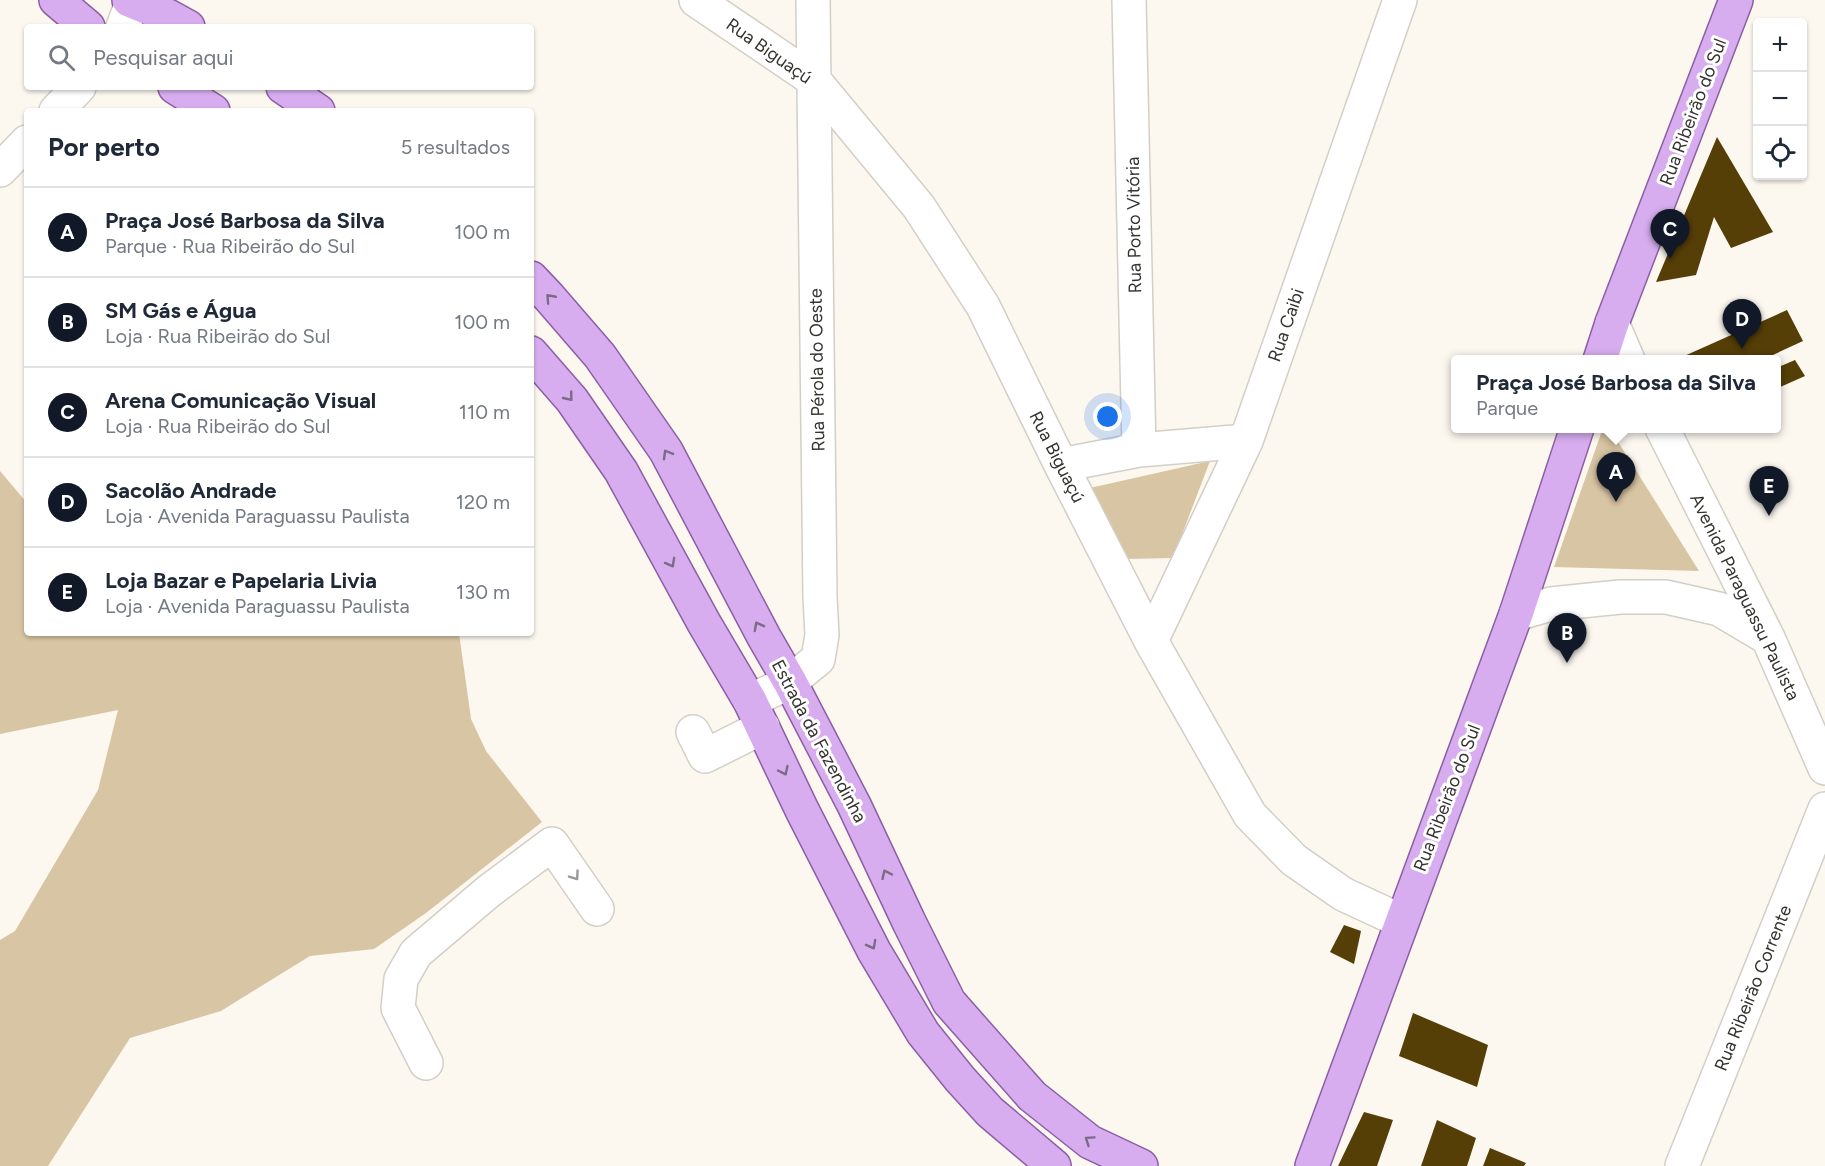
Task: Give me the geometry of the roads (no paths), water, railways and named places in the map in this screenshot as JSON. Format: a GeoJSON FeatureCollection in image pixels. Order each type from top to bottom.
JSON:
{"type":"FeatureCollection","features":[{"type":"Feature","properties":{"kind":"main road"},"geometry":{"type":"LineString","coordinates":[[56,0],[84,24]]}},
{"type":"Feature","properties":{"kind":"main road"},"geometry":{"type":"LineString","coordinates":[[132,0],[183,24]]}},
{"type":"Feature","properties":{"kind":"main road","name":"Rua Ribeirão do Sul"},"geometry":{"type":"LineString","coordinates":[[1602,355],[1736,0]]}},
{"type":"Feature","properties":{"kind":"main road"},"geometry":{"type":"LineString","coordinates":[[180,90],[208,108]]}},
{"type":"Feature","properties":{"kind":"main road"},"geometry":{"type":"LineString","coordinates":[[287,90],[314,108]]}},
{"type":"Feature","properties":{"kind":"main road","name":"Estrada da Fazendinha"},"geometry":{"type":"LineString","coordinates":[[534,281],[600,356],[666,450],[854,806],[949,1002],[1032,1096],[1090,1142],[1141,1166]]}},
{"type":"Feature","properties":{"kind":"main road"},"geometry":{"type":"LineString","coordinates":[[534,356],[572,400],[621,471],[704,623],[757,714],[802,810],[874,951],[923,1033],[990,1112],[1054,1166]]}},
{"type":"Feature","properties":{"kind":"main road","name":"Rua Ribeirão do Sul"},"geometry":{"type":"LineString","coordinates":[[1312,1166],[1516,614],[1576,433]]}},
{"type":"Feature","properties":{"kind":"street"},"geometry":{"type":"LineString","coordinates":[[124,24],[132,0]]}},
{"type":"Feature","properties":{"kind":"street","name":"Rua Biguaçú"},"geometry":{"type":"LineString","coordinates":[[696,0],[814,80],[919,207],[983,306],[1151,641],[1250,815],[1294,860],[1343,894],[1401,921]]}},
{"type":"Feature","properties":{"kind":"street","name":"Rua Pérola do Oeste"},"geometry":{"type":"LineString","coordinates":[[699,744],[757,714],[818,659],[822,635],[813,0]]}},
{"type":"Feature","properties":{"kind":"street","name":"Rua Porto Vitória"},"geometry":{"type":"LineString","coordinates":[[1129,0],[1139,450]]}},
{"type":"Feature","properties":{"kind":"street","name":"Rua Caibi"},"geometry":{"type":"LineString","coordinates":[[1151,641],[1246,441],[1400,0]]}},
{"type":"Feature","properties":{"kind":"street"},"geometry":{"type":"LineString","coordinates":[[59,108],[76,90]]}},
{"type":"Feature","properties":{"kind":"street"},"geometry":{"type":"LineString","coordinates":[[0,170],[24,145]]}},
{"type":"Feature","properties":{"kind":"street"},"geometry":{"type":"LineString","coordinates":[[1612,323],[1626,355]]}},
{"type":"Feature","properties":{"kind":"street","name":"Avenida Paraguassu Paulista"},"geometry":{"type":"LineString","coordinates":[[1664,433],[1768,638],[1825,768]]}},
{"type":"Feature","properties":{"kind":"street"},"geometry":{"type":"LineString","coordinates":[[1061,465],[1139,450],[1246,441]]}},
{"type":"Feature","properties":{"kind":"street"},"geometry":{"type":"LineString","coordinates":[[1516,614],[1551,604],[1620,597],[1666,597],[1719,609],[1768,638]]}},
{"type":"Feature","properties":{"kind":"street","name":"Rua Ribeirão Corrente"},"geometry":{"type":"LineString","coordinates":[[1682,1166],[1825,809]]}},
{"type":"Feature","properties":{"kind":"street"},"geometry":{"type":"LineString","coordinates":[[426,1063],[398,1008],[401,979],[416,953],[489,891],[552,844],[597,909]]}},
{"type":"Feature","properties":{"kind":"place","name":"Arena Comunicação Visual"},"geometry":{"type":"Point","coordinates":[1670,259]}},
{"type":"Feature","properties":{"kind":"place","name":"Sacolão Andrade"},"geometry":{"type":"Point","coordinates":[1742,349]}},
{"type":"Feature","properties":{"kind":"place","name":"Praça José Barbosa da Silva"},"geometry":{"type":"Point","coordinates":[1616,502]}},
{"type":"Feature","properties":{"kind":"place","name":"Loja Bazar e Papelaria Livia"},"geometry":{"type":"Point","coordinates":[1769,516]}},
{"type":"Feature","properties":{"kind":"place","name":"SM Gás e Água"},"geometry":{"type":"Point","coordinates":[1567,663]}}]}
